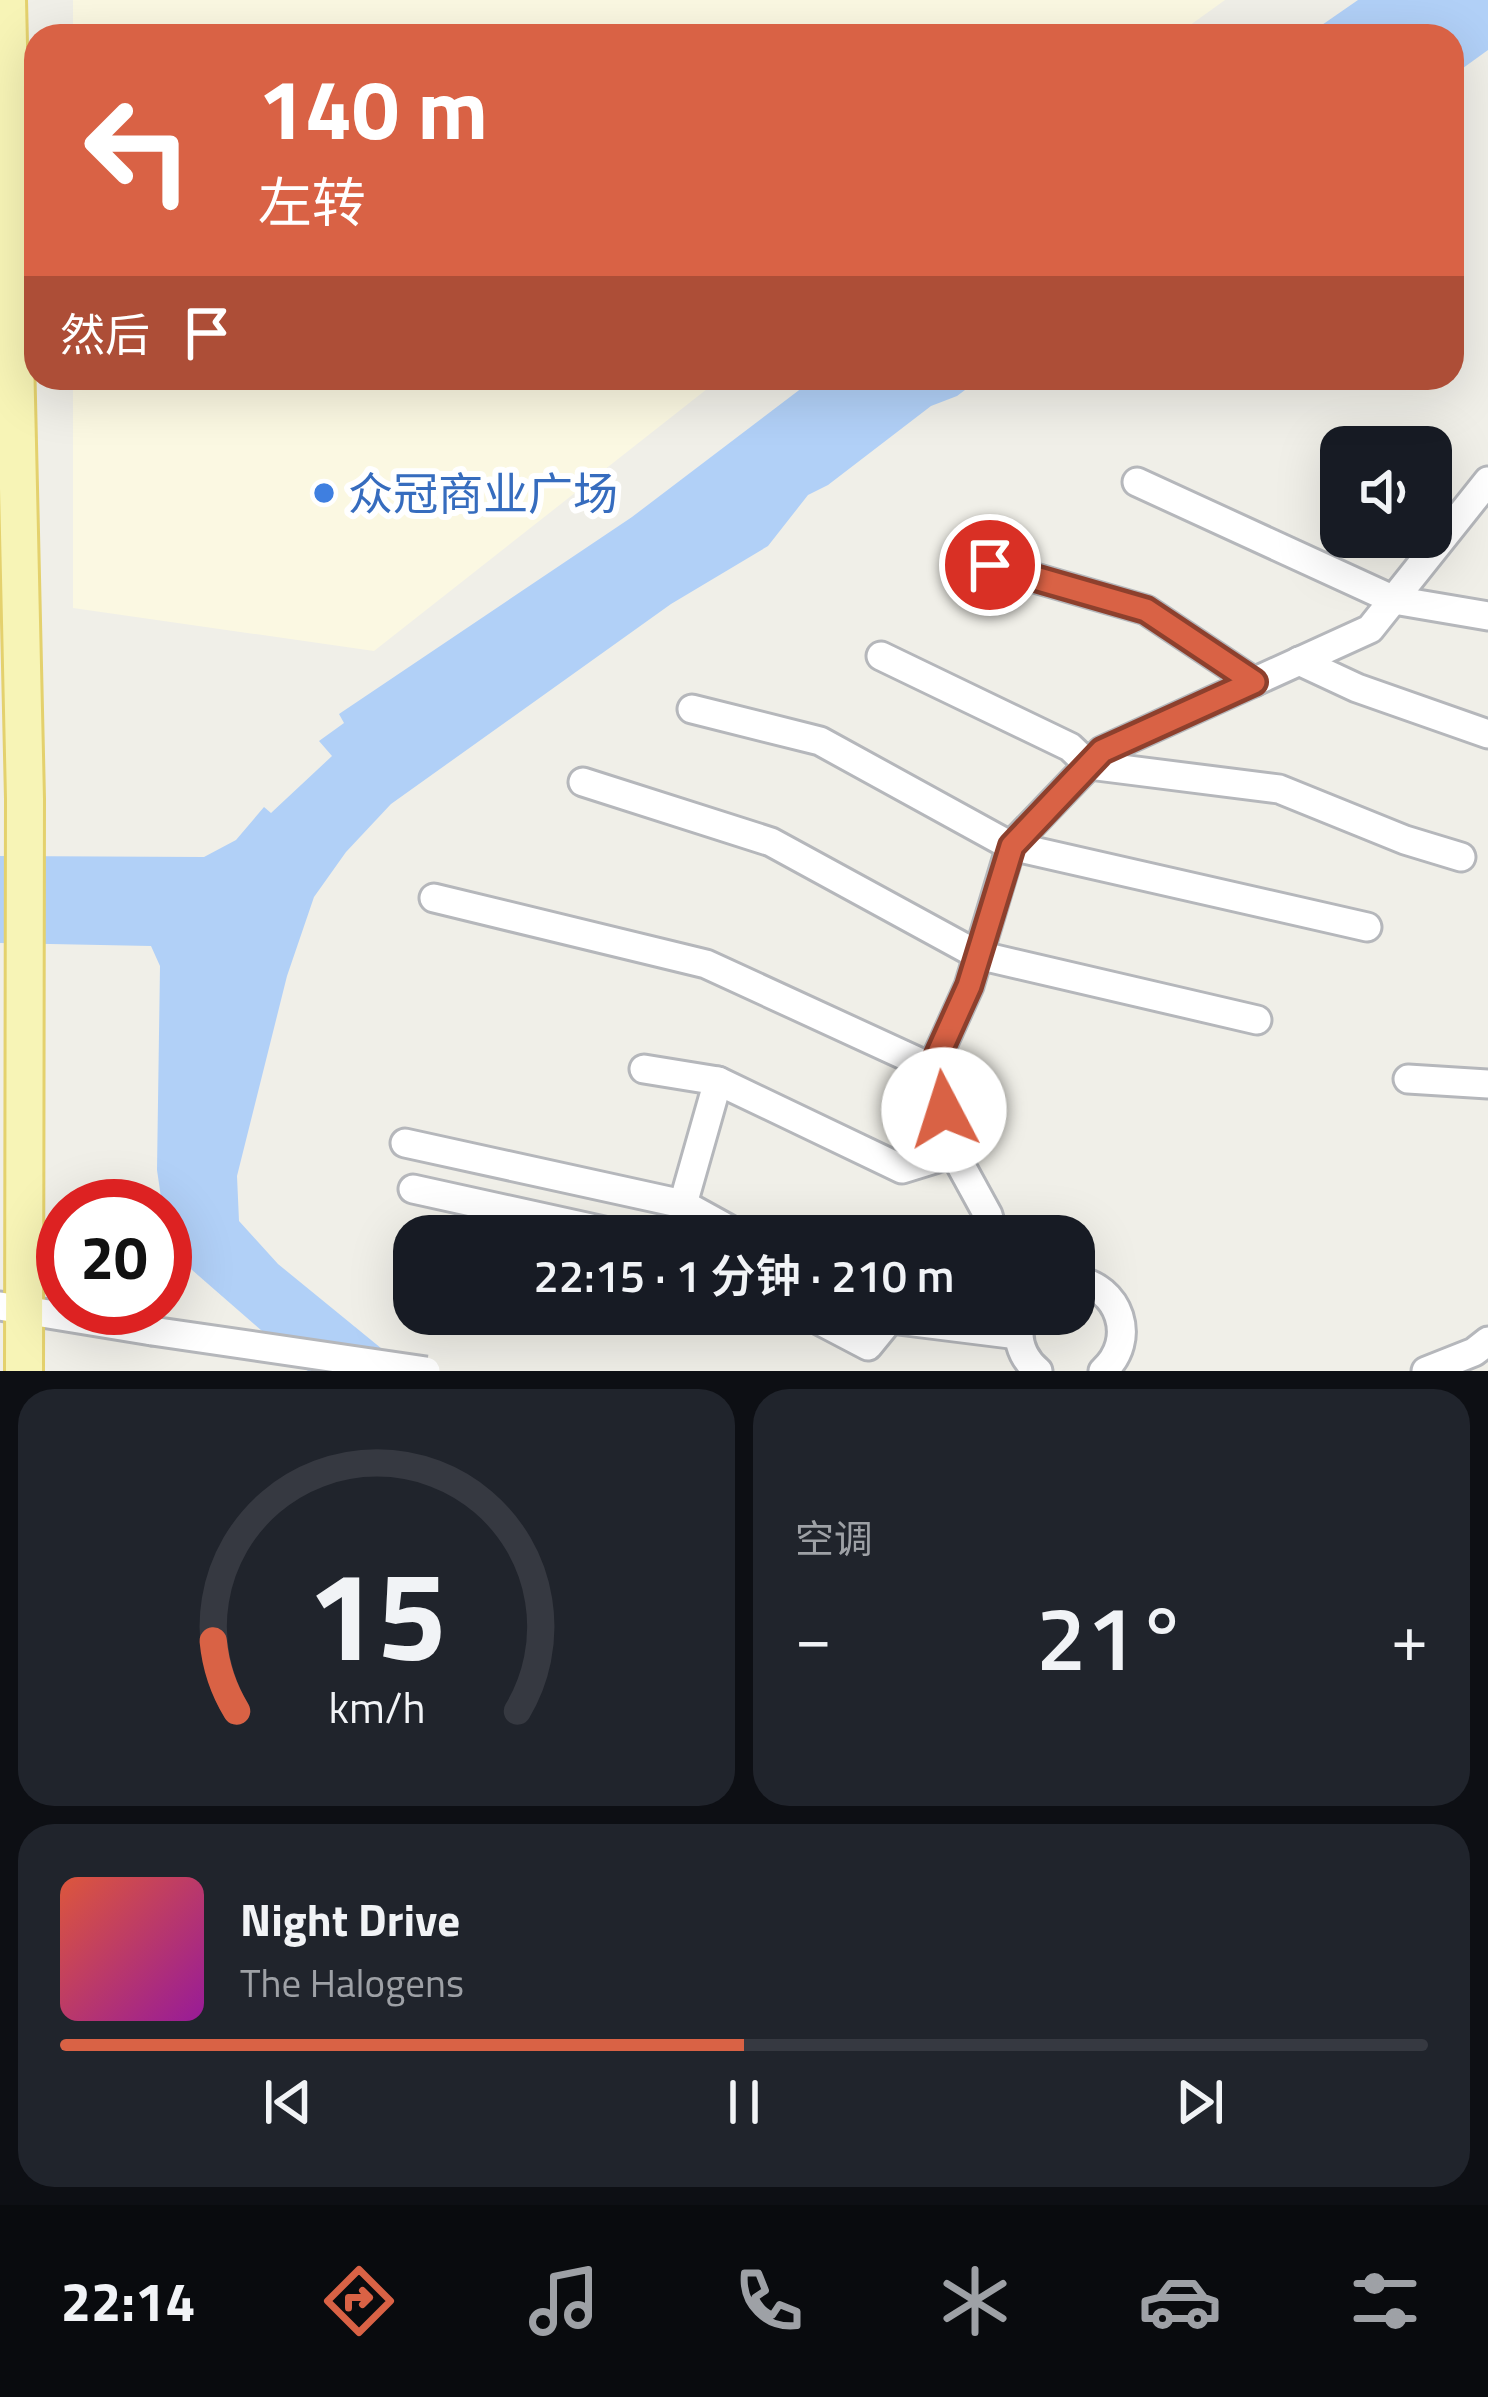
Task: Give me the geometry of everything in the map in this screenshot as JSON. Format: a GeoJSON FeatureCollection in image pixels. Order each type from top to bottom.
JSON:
{"type":"FeatureCollection","features":[{"type":"Feature","properties":{"kind":"main road"},"geometry":{"type":"LineString","coordinates":[[7,0],[26,1010],[13,1307],[24,1371]]}},
{"type":"Feature","properties":{"kind":"street"},"geometry":{"type":"LineString","coordinates":[[988,1215],[954,1153],[932,1068],[978,955],[1012,846],[1102,751],[1370,629],[1488,481]]}},
{"type":"Feature","properties":{"kind":"street"},"geometry":{"type":"LineString","coordinates":[[1137,482],[1394,600],[1488,616]]}},
{"type":"Feature","properties":{"kind":"street"},"geometry":{"type":"LineString","coordinates":[[990,565],[1146,610],[1254,682]]}},
{"type":"Feature","properties":{"kind":"street"},"geometry":{"type":"LineString","coordinates":[[881,656],[1070,747],[1089,765],[1279,789],[1405,840],[1461,857]]}},
{"type":"Feature","properties":{"kind":"street"},"geometry":{"type":"LineString","coordinates":[[1299,661],[1357,688],[1488,734]]}},
{"type":"Feature","properties":{"kind":"street"},"geometry":{"type":"LineString","coordinates":[[692,709],[820,741],[1012,846],[1367,927]]}},
{"type":"Feature","properties":{"kind":"street"},"geometry":{"type":"LineString","coordinates":[[583,782],[771,842],[978,955],[1257,1020]]}},
{"type":"Feature","properties":{"kind":"street"},"geometry":{"type":"LineString","coordinates":[[434,898],[706,964],[932,1068]]}},
{"type":"Feature","properties":{"kind":"street"},"geometry":{"type":"LineString","coordinates":[[644,1069],[718,1081],[902,1169],[954,1153]]}},
{"type":"Feature","properties":{"kind":"street"},"geometry":{"type":"LineString","coordinates":[[1408,1078],[1488,1084]]}},
{"type":"Feature","properties":{"kind":"street"},"geometry":{"type":"LineString","coordinates":[[682,1215],[718,1081]]}},
{"type":"Feature","properties":{"kind":"street"},"geometry":{"type":"LineString","coordinates":[[405,1142],[683,1204],[703,1215]]}},
{"type":"Feature","properties":{"kind":"street"},"geometry":{"type":"LineString","coordinates":[[413,1189],[531,1215]]}},
{"type":"Feature","properties":{"kind":"street"},"geometry":{"type":"LineString","coordinates":[[1095,1287],[1112,1301],[1122,1334],[1119,1364]]}},
{"type":"Feature","properties":{"kind":"street"},"geometry":{"type":"LineString","coordinates":[[13,1307],[426,1371]]}},
{"type":"Feature","properties":{"kind":"street"},"geometry":{"type":"LineString","coordinates":[[847,1335],[868,1346],[875,1335]]}},
{"type":"Feature","properties":{"kind":"street"},"geometry":{"type":"LineString","coordinates":[[1023,1335],[1032,1369]]}},
{"type":"Feature","properties":{"kind":"street"},"geometry":{"type":"LineString","coordinates":[[1437,1369],[1488,1341]]}},
{"type":"Feature","properties":{"kind":"shaded area"},"geometry":{"type":"Polygon","coordinates":[[[73,0],[1225,0],[1192,24],[73,24],[73,0]]]}},
{"type":"Feature","properties":{"kind":"shaded area","name":"众冠商业广场"},"geometry":{"type":"Polygon","coordinates":[[[73,390],[706,390],[374,651],[73,608],[73,390]]]}},
{"type":"Feature","properties":{"kind":"water"},"geometry":{"type":"Polygon","coordinates":[[[1358,0],[1488,0],[1488,50],[1464,67],[1464,24],[1323,24],[1358,0]]]}},
{"type":"Feature","properties":{"kind":"water"},"geometry":{"type":"Polygon","coordinates":[[[799,390],[965,390],[931,406],[828,485],[808,495],[768,546],[671,604],[391,804],[346,852],[314,897],[287,976],[237,1176],[239,1221],[278,1264],[409,1371],[308,1371],[192,1270],[192,1179],[158,1179],[157,1170],[160,966],[151,946],[0,943],[0,856],[204,857],[236,840],[264,807],[271,813],[332,756],[319,741],[344,723],[339,714],[632,517],[799,390]]]}},
{"type":"Feature","properties":{"kind":"place","name":"众冠商业广场"},"geometry":{"type":"Point","coordinates":[324,493]}},
{"type":"Feature","properties":{"kind":"route"},"geometry":{"type":"LineString","coordinates":[[944,1110],[932,1068],[969,986],[1012,846],[1102,751],[1254,682],[1146,610],[990,565]]}}]}
